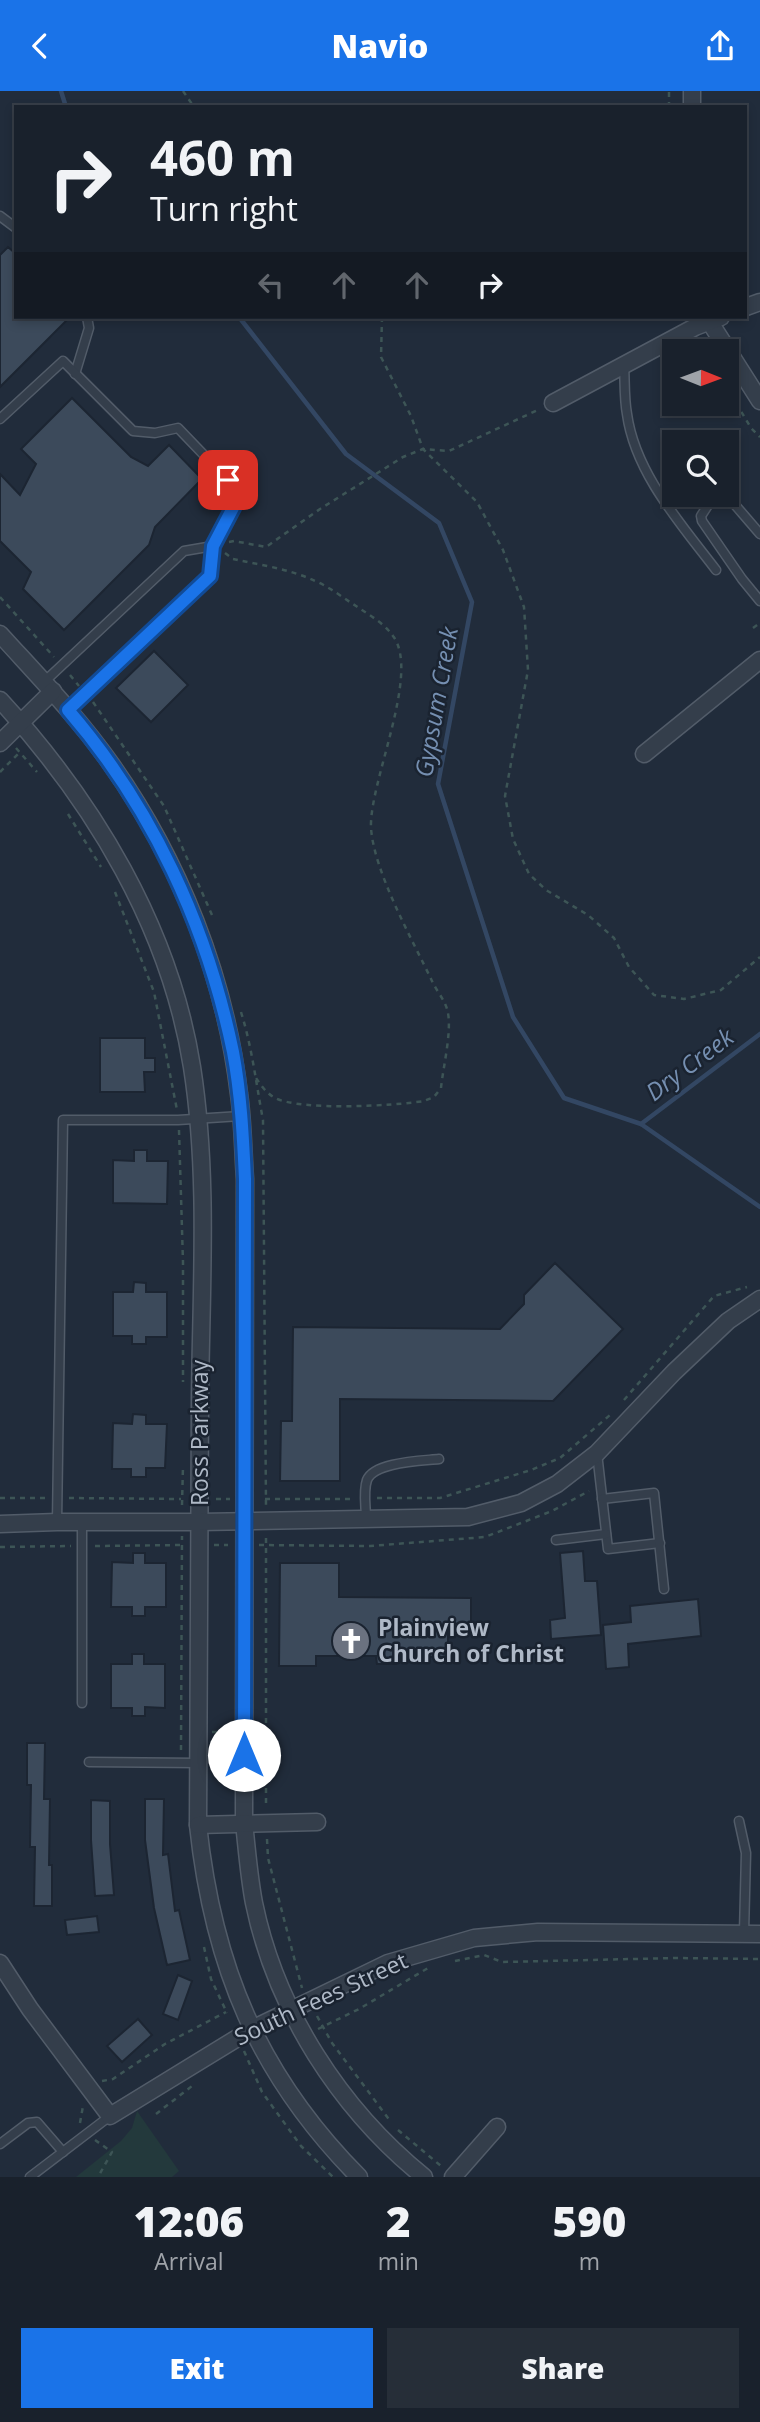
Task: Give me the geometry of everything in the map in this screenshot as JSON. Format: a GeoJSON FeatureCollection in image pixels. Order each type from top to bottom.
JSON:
{"type":"FeatureCollection","features":[{"type":"Feature","properties":{"kind":"street"},"geometry":{"type":"LineString","coordinates":[[553,403],[712,319]]}},
{"type":"Feature","properties":{"kind":"street"},"geometry":{"type":"LineString","coordinates":[[714,319],[713,327],[760,401]]}},
{"type":"Feature","properties":{"kind":"street","name":"Ross Parkway"},"geometry":{"type":"LineString","coordinates":[[0,634],[68,710],[129,791],[174,872],[191,910],[214,977],[237,1077],[245,1179],[244,1823],[254,1905],[291,2011],[306,2036],[345,2097],[382,2140],[424,2177]]}},
{"type":"Feature","properties":{"kind":"street"},"geometry":{"type":"LineString","coordinates":[[644,754],[760,660]]}},
{"type":"Feature","properties":{"kind":"street"},"geometry":{"type":"LineString","coordinates":[[3,740],[48,687]]}},
{"type":"Feature","properties":{"kind":"street","name":"Ross Parkway"},"geometry":{"type":"LineString","coordinates":[[0,700],[69,782],[98,823],[142,909],[180,1009],[192,1066],[202,1181],[198,1825],[210,1910],[221,1952],[264,2052],[300,2110],[359,2177]]}},
{"type":"Feature","properties":{"kind":"street"},"geometry":{"type":"LineString","coordinates":[[0,1524],[468,1517],[520,1503],[557,1484],[597,1453],[674,1372],[728,1321],[760,1299]]}},
{"type":"Feature","properties":{"kind":"street"},"geometry":{"type":"LineString","coordinates":[[198,1825],[317,1822]]}},
{"type":"Feature","properties":{"kind":"street","name":"South Fees Street"},"geometry":{"type":"LineString","coordinates":[[110,2116],[252,2029],[388,1963],[474,1938],[538,1932],[752,1933]]}},
{"type":"Feature","properties":{"kind":"street"},"geometry":{"type":"LineString","coordinates":[[0,1963],[30,2009],[110,2116]]}},
{"type":"Feature","properties":{"kind":"street"},"geometry":{"type":"LineString","coordinates":[[453,2177],[497,2127]]}},
{"type":"Feature","properties":{"kind":"lane"},"geometry":{"type":"LineString","coordinates":[[75,374],[89,328],[87,319]]}},
{"type":"Feature","properties":{"kind":"lane"},"geometry":{"type":"LineString","coordinates":[[0,419],[63,361],[133,431],[155,433],[178,428],[228,480],[235,504],[213,546],[210,576],[68,710]]}},
{"type":"Feature","properties":{"kind":"lane"},"geometry":{"type":"LineString","coordinates":[[624,365],[626,414],[634,442],[668,506],[716,570]]}},
{"type":"Feature","properties":{"kind":"lane"},"geometry":{"type":"LineString","coordinates":[[760,534],[730,499],[723,496],[712,499],[701,516],[742,579],[760,601]]}},
{"type":"Feature","properties":{"kind":"lane"},"geometry":{"type":"LineString","coordinates":[[48,687],[184,551],[213,546]]}},
{"type":"Feature","properties":{"kind":"lane"},"geometry":{"type":"LineString","coordinates":[[57,1522],[63,1120],[178,1120],[242,1116]]}},
{"type":"Feature","properties":{"kind":"lane"},"geometry":{"type":"LineString","coordinates":[[597,1453],[608,1549],[660,1543]]}},
{"type":"Feature","properties":{"kind":"lane"},"geometry":{"type":"LineString","coordinates":[[366,1519],[365,1482],[371,1473],[382,1467],[439,1459]]}},
{"type":"Feature","properties":{"kind":"lane"},"geometry":{"type":"LineString","coordinates":[[602,1499],[654,1493],[664,1589]]}},
{"type":"Feature","properties":{"kind":"lane"},"geometry":{"type":"LineString","coordinates":[[82,1522],[82,1703]]}},
{"type":"Feature","properties":{"kind":"lane"},"geometry":{"type":"LineString","coordinates":[[556,1540],[606,1534]]}},
{"type":"Feature","properties":{"kind":"lane"},"geometry":{"type":"LineString","coordinates":[[89,1762],[198,1763]]}},
{"type":"Feature","properties":{"kind":"lane"},"geometry":{"type":"LineString","coordinates":[[739,1821],[746,1853],[752,1933]]}},
{"type":"Feature","properties":{"kind":"lane"},"geometry":{"type":"LineString","coordinates":[[30,2177],[110,2116]]}},
{"type":"Feature","properties":{"kind":"lane"},"geometry":{"type":"LineString","coordinates":[[0,2144],[28,2123],[37,2122],[63,2152]]}},
{"type":"Feature","properties":{"kind":"path"},"geometry":{"type":"LineString","coordinates":[[382,319],[381,357],[411,416],[423,449],[477,502],[503,550],[524,607],[528,670],[505,796],[513,839],[529,874],[546,890],[588,915],[614,938],[628,967],[654,995],[684,999],[722,990],[760,957]]}},
{"type":"Feature","properties":{"kind":"path"},"geometry":{"type":"LineString","coordinates":[[213,546],[234,541],[266,547],[320,509],[403,457],[423,449],[449,451],[553,403]]}},
{"type":"Feature","properties":{"kind":"path"},"geometry":{"type":"LineString","coordinates":[[739,408],[760,437]]}},
{"type":"Feature","properties":{"kind":"path"},"geometry":{"type":"LineString","coordinates":[[213,546],[233,559],[301,575],[318,582],[377,620],[393,636],[399,647],[399,685],[392,730],[373,806],[373,845],[380,869],[447,1008],[449,1021],[440,1088],[434,1097],[424,1101],[311,1106],[275,1098],[254,1076],[237,1077]]}},
{"type":"Feature","properties":{"kind":"path"},"geometry":{"type":"LineString","coordinates":[[753,628],[760,623]]}},
{"type":"Feature","properties":{"kind":"path"},"geometry":{"type":"LineString","coordinates":[[3,740],[20,752],[43,778]]}},
{"type":"Feature","properties":{"kind":"path"},"geometry":{"type":"LineString","coordinates":[[0,772],[20,752]]}},
{"type":"Feature","properties":{"kind":"path"},"geometry":{"type":"LineString","coordinates":[[64,808],[104,872]]}},
{"type":"Feature","properties":{"kind":"path"},"geometry":{"type":"LineString","coordinates":[[111,883],[155,992],[178,1120],[183,1262],[183,1387]]}},
{"type":"Feature","properties":{"kind":"path"},"geometry":{"type":"LineString","coordinates":[[623,1401],[714,1296],[747,1287]]}},
{"type":"Feature","properties":{"kind":"path"},"geometry":{"type":"LineString","coordinates":[[0,1498],[440,1498],[531,1471],[560,1458],[614,1411]]}},
{"type":"Feature","properties":{"kind":"path"},"geometry":{"type":"LineString","coordinates":[[181,1763],[183,1457]]}},
{"type":"Feature","properties":{"kind":"path"},"geometry":{"type":"LineString","coordinates":[[0,1547],[370,1546],[485,1537],[552,1511],[592,1490]]}},
{"type":"Feature","properties":{"kind":"path"},"geometry":{"type":"LineString","coordinates":[[198,1732],[244,1733]]}},
{"type":"Feature","properties":{"kind":"path"},"geometry":{"type":"LineString","coordinates":[[203,1942],[211,1979],[262,2092],[301,2146],[333,2177]]}},
{"type":"Feature","properties":{"kind":"path"},"geometry":{"type":"LineString","coordinates":[[444,1964],[484,1955],[502,1962],[760,1959]]}},
{"type":"Feature","properties":{"kind":"path"},"geometry":{"type":"LineString","coordinates":[[306,2036],[431,1967]]}},
{"type":"Feature","properties":{"kind":"path"},"geometry":{"type":"LineString","coordinates":[[237,2058],[264,2052]]}},
{"type":"Feature","properties":{"kind":"path"},"geometry":{"type":"LineString","coordinates":[[156,2114],[195,2083]]}},
{"type":"Feature","properties":{"kind":"green space"},"geometry":{"type":"Polygon","coordinates":[[[137,2111],[179,2171],[172,2177],[76,2177],[121,2141],[132,2128],[137,2111]]]}},
{"type":"Feature","properties":{"kind":"building"},"geometry":{"type":"Polygon","coordinates":[[[8,247],[14,252],[14,319],[68,319],[0,387],[0,255],[8,247]]]}},
{"type":"Feature","properties":{"kind":"building"},"geometry":{"type":"Polygon","coordinates":[[[72,398],[131,457],[148,466],[169,445],[202,479],[155,527],[149,545],[64,630],[23,589],[31,572],[0,541],[0,474],[20,495],[36,464],[21,449],[72,398]]]}},
{"type":"Feature","properties":{"kind":"building"},"geometry":{"type":"Polygon","coordinates":[[[154,651],[188,685],[151,722],[116,688],[154,651]]]}},
{"type":"Feature","properties":{"kind":"building"},"geometry":{"type":"Polygon","coordinates":[[[100,1038],[145,1038],[145,1058],[155,1058],[155,1072],[144,1072],[145,1092],[100,1092],[100,1038]]]}},
{"type":"Feature","properties":{"kind":"building"},"geometry":{"type":"Polygon","coordinates":[[[134,1150],[147,1150],[147,1161],[168,1161],[167,1204],[113,1203],[113,1160],[134,1161],[134,1150]]]}},
{"type":"Feature","properties":{"kind":"building"},"geometry":{"type":"Polygon","coordinates":[[[555,1263],[623,1329],[553,1401],[340,1399],[340,1481],[280,1481],[281,1421],[292,1421],[293,1327],[500,1329],[524,1304],[524,1295],[555,1263]]]}},
{"type":"Feature","properties":{"kind":"building"},"geometry":{"type":"Polygon","coordinates":[[[134,1282],[146,1283],[146,1292],[167,1292],[167,1337],[146,1337],[146,1344],[132,1344],[132,1336],[113,1336],[113,1292],[133,1292],[134,1282]]]}},
{"type":"Feature","properties":{"kind":"building"},"geometry":{"type":"Polygon","coordinates":[[[133,1414],[146,1415],[146,1424],[167,1424],[165,1468],[146,1468],[146,1477],[131,1477],[131,1469],[112,1469],[113,1423],[132,1424],[133,1414]]]}},
{"type":"Feature","properties":{"kind":"building"},"geometry":{"type":"Polygon","coordinates":[[[583,1551],[585,1581],[597,1581],[601,1635],[551,1639],[550,1620],[565,1618],[560,1553],[583,1551]]]}},
{"type":"Feature","properties":{"kind":"building"},"geometry":{"type":"Polygon","coordinates":[[[133,1553],[145,1553],[145,1563],[166,1563],[166,1607],[145,1607],[145,1616],[132,1616],[132,1607],[111,1607],[112,1562],[133,1563],[133,1553]]]}},
{"type":"Feature","properties":{"kind":"building"},"geometry":{"type":"Polygon","coordinates":[[[280,1563],[339,1563],[339,1597],[471,1598],[471,1624],[448,1624],[448,1657],[396,1656],[396,1664],[377,1664],[376,1656],[316,1656],[316,1666],[279,1666],[280,1563]]]}},
{"type":"Feature","properties":{"kind":"building"},"geometry":{"type":"Polygon","coordinates":[[[698,1599],[701,1636],[628,1644],[629,1667],[606,1669],[603,1625],[631,1622],[630,1606],[698,1599]]]}},
{"type":"Feature","properties":{"kind":"building"},"geometry":{"type":"Polygon","coordinates":[[[132,1654],[144,1654],[144,1664],[165,1664],[165,1708],[145,1707],[145,1716],[132,1716],[132,1708],[111,1708],[111,1664],[132,1664],[132,1654]]]}},
{"type":"Feature","properties":{"kind":"building"},"geometry":{"type":"Polygon","coordinates":[[[27,1743],[45,1743],[44,1799],[50,1799],[49,1865],[52,1865],[52,1906],[34,1906],[35,1847],[30,1847],[31,1785],[27,1785],[27,1743]]]}},
{"type":"Feature","properties":{"kind":"building"},"geometry":{"type":"Polygon","coordinates":[[[145,1799],[164,1799],[163,1855],[168,1854],[175,1911],[179,1910],[190,1960],[167,1965],[154,1908],[145,1840],[145,1799]]]}},
{"type":"Feature","properties":{"kind":"building"},"geometry":{"type":"Polygon","coordinates":[[[91,1800],[110,1801],[114,1895],[95,1896],[91,1800]]]}},
{"type":"Feature","properties":{"kind":"building"},"geometry":{"type":"Polygon","coordinates":[[[97,1916],[99,1932],[67,1935],[65,1920],[97,1916]]]}},
{"type":"Feature","properties":{"kind":"building"},"geometry":{"type":"Polygon","coordinates":[[[178,1975],[192,1981],[178,2020],[163,2014],[178,1975]]]}},
{"type":"Feature","properties":{"kind":"building"},"geometry":{"type":"Polygon","coordinates":[[[138,2019],[152,2035],[122,2062],[107,2046],[138,2019]]]}},
{"type":"Feature","properties":{"kind":"waterway","name":"Gypsum Creek"},"geometry":{"type":"LineString","coordinates":[[61,91],[65,105]]}},
{"type":"Feature","properties":{"kind":"waterway","name":"Gypsum Creek"},"geometry":{"type":"LineString","coordinates":[[241,319],[346,454],[439,523],[472,602],[438,784],[513,1017],[564,1098],[641,1124],[760,1207]]}},
{"type":"Feature","properties":{"kind":"waterway","name":"Dry Creek"},"geometry":{"type":"LineString","coordinates":[[641,1124],[760,1034]]}},
{"type":"Feature","properties":{"kind":"place","name":"Plainview Church of Christ"},"geometry":{"type":"Point","coordinates":[351,1641]}},
{"type":"Feature","properties":{"kind":"route"},"geometry":{"type":"LineString","coordinates":[[228,480],[235,504],[213,546],[210,576],[68,710],[123,782],[154,832],[174,872],[206,953],[233,1053],[242,1116],[245,1179],[244,1755]]}}]}
